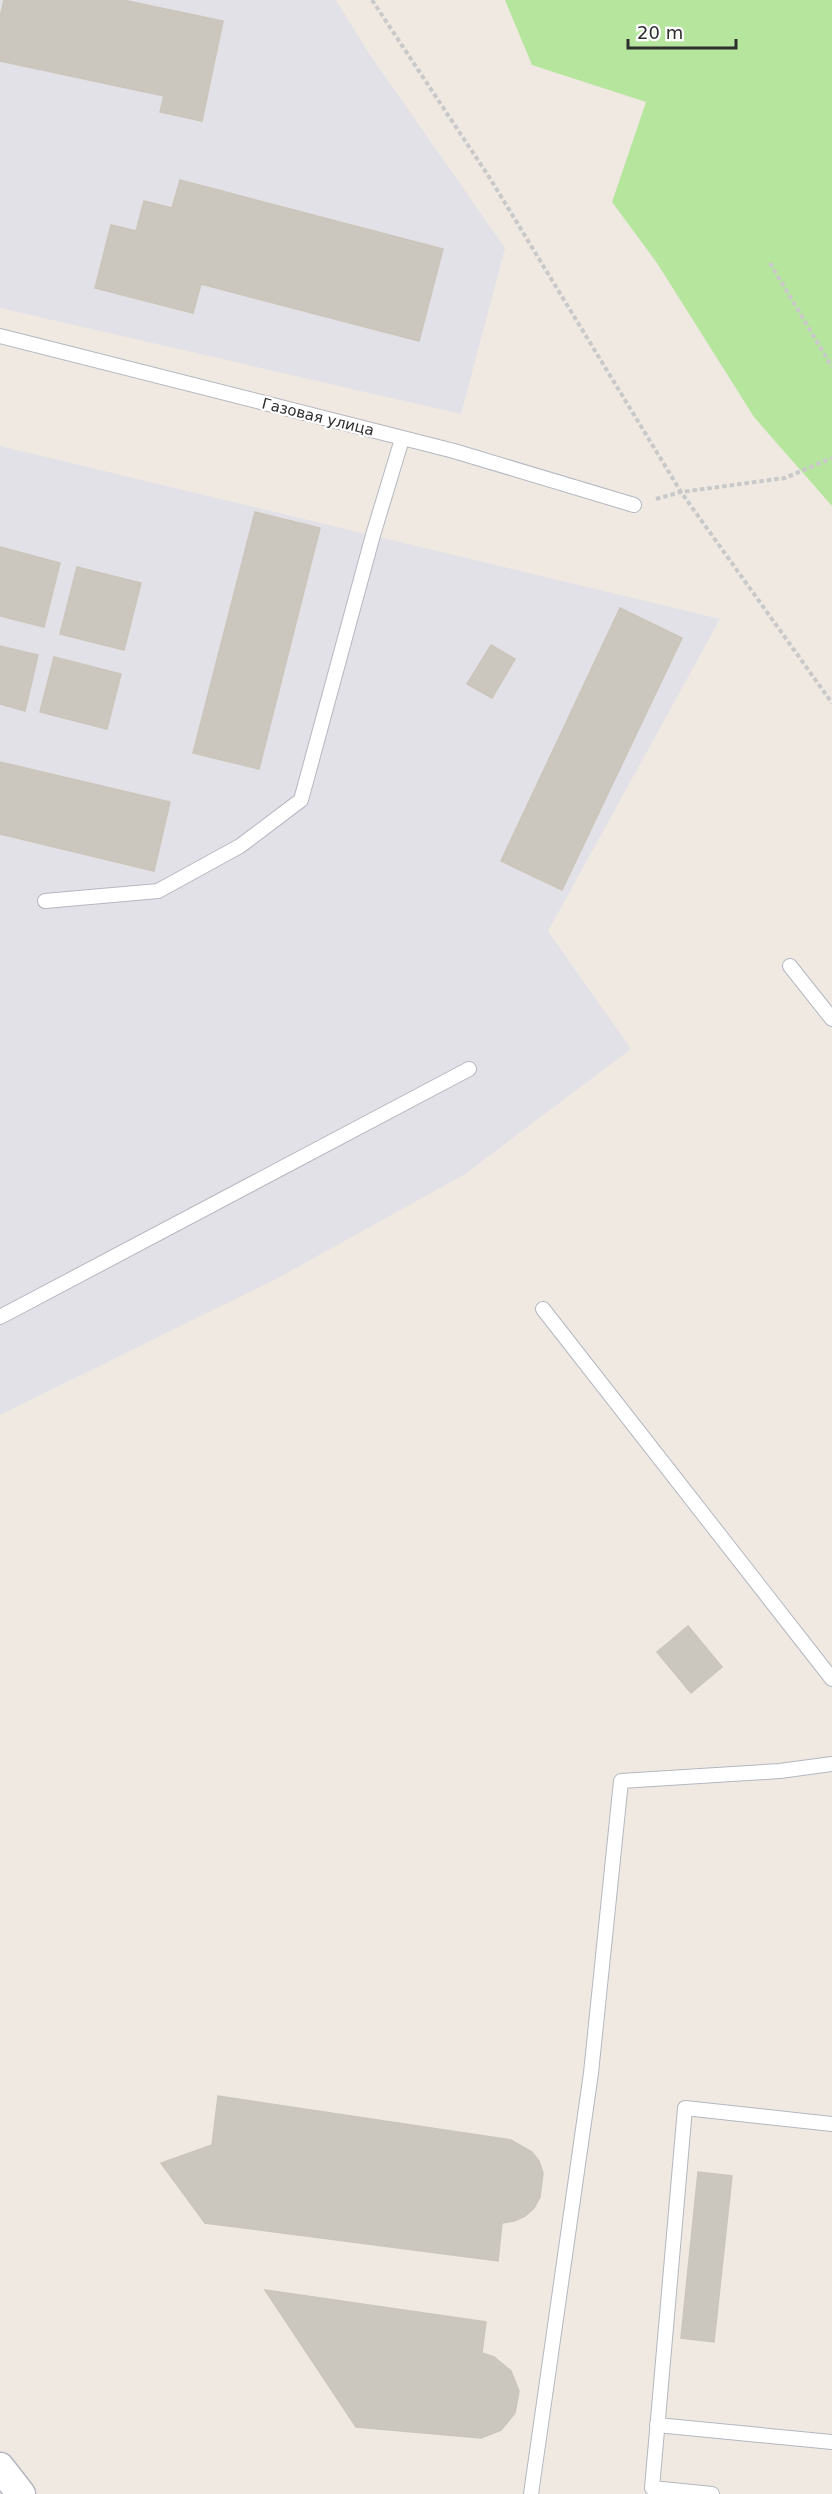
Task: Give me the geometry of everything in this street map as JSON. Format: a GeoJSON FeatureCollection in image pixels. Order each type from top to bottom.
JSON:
{"type":"FeatureCollection","features":[{"type":"Feature","properties":{"kind":"lane","name":"Газовая улица"},"geometry":{"type":"LineString","coordinates":[[0,336],[454,451],[634,505]]}},
{"type":"Feature","properties":{"kind":"lane"},"geometry":{"type":"LineString","coordinates":[[45,901],[158,891],[240,846],[301,800],[373,535],[402,439]]}},
{"type":"Feature","properties":{"kind":"lane"},"geometry":{"type":"LineString","coordinates":[[790,966],[832,1019]]}},
{"type":"Feature","properties":{"kind":"lane"},"geometry":{"type":"LineString","coordinates":[[0,1317],[469,1069]]}},
{"type":"Feature","properties":{"kind":"lane"},"geometry":{"type":"LineString","coordinates":[[543,1309],[832,1679]]}},
{"type":"Feature","properties":{"kind":"lane"},"geometry":{"type":"LineString","coordinates":[[531,2494],[591,2073],[621,1781],[780,1771],[832,1764]]}},
{"type":"Feature","properties":{"kind":"lane"},"geometry":{"type":"LineString","coordinates":[[712,2494],[652,2488],[685,2108],[832,2124]]}},
{"type":"Feature","properties":{"kind":"lane"},"geometry":{"type":"LineString","coordinates":[[657,2425],[832,2442]]}},
{"type":"Feature","properties":{"kind":"path"},"geometry":{"type":"LineString","coordinates":[[372,0],[491,180],[681,492],[832,703]]}},
{"type":"Feature","properties":{"kind":"path"},"geometry":{"type":"LineString","coordinates":[[770,264],[832,367]]}},
{"type":"Feature","properties":{"kind":"path"},"geometry":{"type":"LineString","coordinates":[[634,505],[681,492],[785,478],[832,458]]}},
{"type":"Feature","properties":{"kind":"shaded area"},"geometry":{"type":"Polygon","coordinates":[[[0,0],[336,0],[368,52],[505,248],[461,414],[0,308],[0,0]]]}},
{"type":"Feature","properties":{"kind":"shaded area"},"geometry":{"type":"Polygon","coordinates":[[[0,446],[720,619],[548,931],[631,1049],[465,1174],[276,1279],[0,1415],[0,446]]]}},
{"type":"Feature","properties":{"kind":"green space"},"geometry":{"type":"Polygon","coordinates":[[[505,0],[832,0],[832,506],[754,417],[657,263],[612,202],[646,102],[532,65],[505,0]]]}},
{"type":"Feature","properties":{"kind":"building"},"geometry":{"type":"Polygon","coordinates":[[[4,0],[123,0],[223,21],[202,121],[160,112],[164,96],[0,61],[0,17],[4,0]]]}},
{"type":"Feature","properties":{"kind":"building"},"geometry":{"type":"Polygon","coordinates":[[[180,180],[443,249],[419,341],[201,284],[193,313],[95,288],[111,225],[136,231],[144,201],[172,208],[180,180]]]}},
{"type":"Feature","properties":{"kind":"building"},"geometry":{"type":"Polygon","coordinates":[[[255,512],[320,528],[259,769],[193,753],[255,512]]]}},
{"type":"Feature","properties":{"kind":"building"},"geometry":{"type":"Polygon","coordinates":[[[0,547],[60,563],[44,627],[0,616],[0,547]]]}},
{"type":"Feature","properties":{"kind":"building"},"geometry":{"type":"Polygon","coordinates":[[[77,567],[141,583],[124,650],[60,634],[77,567]]]}},
{"type":"Feature","properties":{"kind":"building"},"geometry":{"type":"Polygon","coordinates":[[[620,608],[682,638],[562,890],[501,861],[620,608]]]}},
{"type":"Feature","properties":{"kind":"building"},"geometry":{"type":"Polygon","coordinates":[[[491,645],[515,659],[492,698],[467,684],[491,645]]]}},
{"type":"Feature","properties":{"kind":"building"},"geometry":{"type":"Polygon","coordinates":[[[0,646],[38,655],[25,711],[0,704],[0,646]]]}},
{"type":"Feature","properties":{"kind":"building"},"geometry":{"type":"Polygon","coordinates":[[[54,657],[121,674],[107,729],[40,712],[54,657]]]}},
{"type":"Feature","properties":{"kind":"building"},"geometry":{"type":"Polygon","coordinates":[[[0,762],[170,802],[154,871],[0,834],[0,762]]]}},
{"type":"Feature","properties":{"kind":"building"},"geometry":{"type":"Polygon","coordinates":[[[688,1626],[722,1667],[691,1693],[657,1652],[688,1626]]]}},
{"type":"Feature","properties":{"kind":"building"},"geometry":{"type":"Polygon","coordinates":[[[218,2096],[511,2140],[532,2152],[539,2161],[543,2173],[540,2197],[534,2208],[525,2216],[502,2223],[498,2261],[205,2223],[161,2163],[212,2145],[218,2096]]]}},
{"type":"Feature","properties":{"kind":"building"},"geometry":{"type":"Polygon","coordinates":[[[698,2172],[732,2176],[714,2342],[681,2338],[698,2172]]]}},
{"type":"Feature","properties":{"kind":"building"},"geometry":{"type":"Polygon","coordinates":[[[265,2290],[486,2322],[482,2353],[494,2357],[511,2371],[519,2391],[515,2413],[501,2430],[481,2438],[356,2427],[265,2290]]]}}]}
